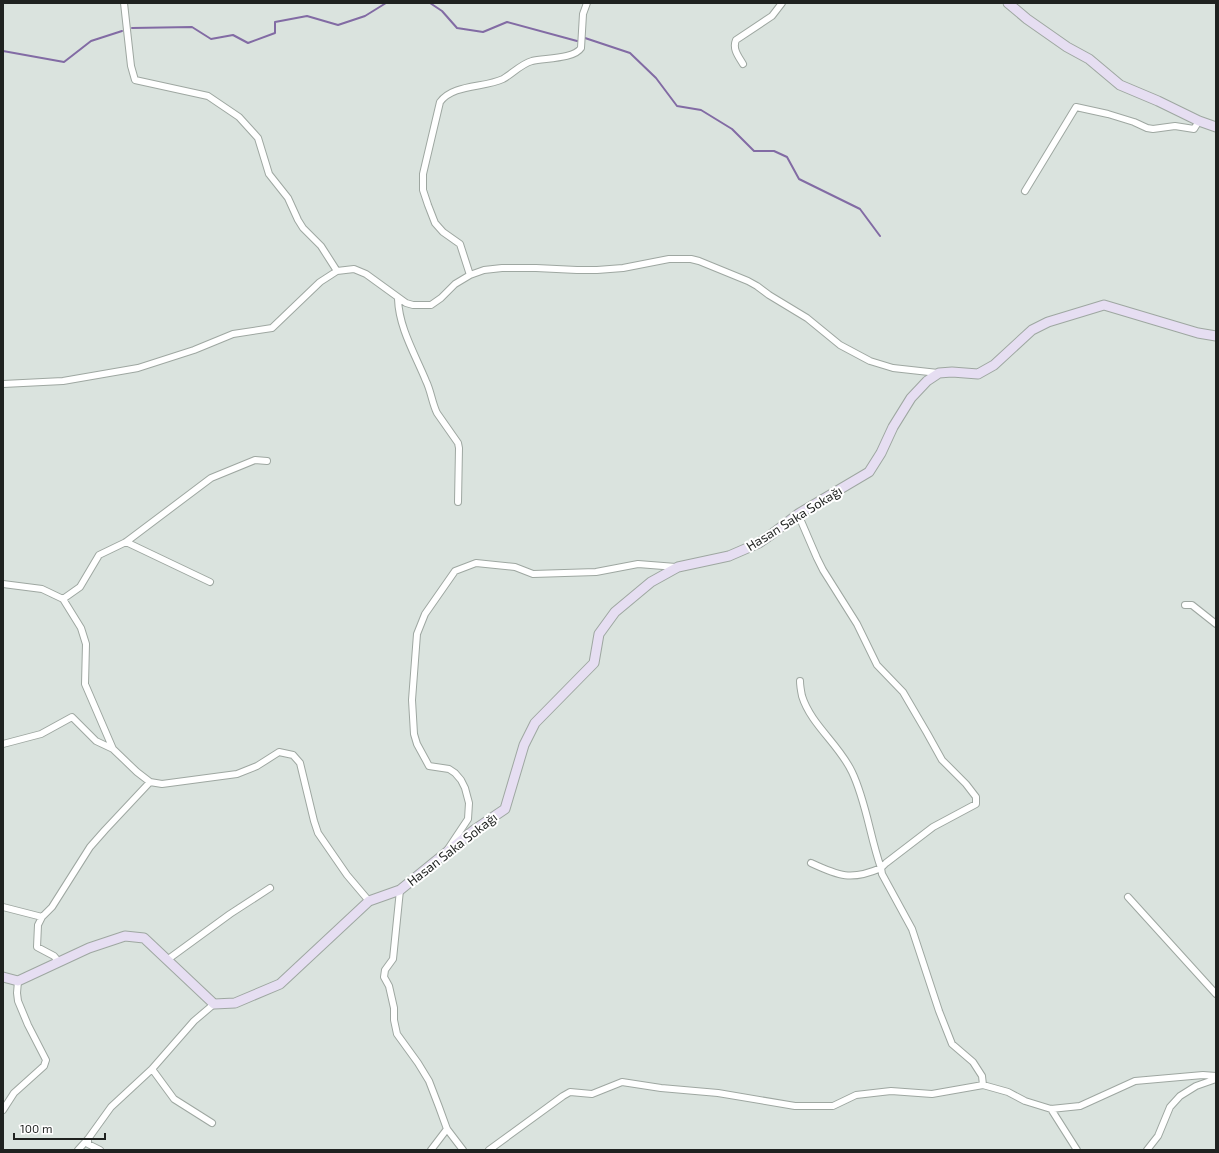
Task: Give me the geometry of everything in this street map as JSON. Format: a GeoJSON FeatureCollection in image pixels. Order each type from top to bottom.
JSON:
{"type":"FeatureCollection","features":[{"type":"Feature","properties":{"kind":"street"},"geometry":{"type":"LineString","coordinates":[[124,3],[131,66],[135,80],[208,96],[239,117],[258,138],[269,174],[288,198],[303,228],[321,246],[337,271]]}},
{"type":"Feature","properties":{"kind":"street"},"geometry":{"type":"LineString","coordinates":[[470,275],[460,244],[443,232],[435,223],[423,190],[423,174],[440,102],[449,94],[503,79],[530,62],[572,55],[580,50],[583,14],[587,3]]}},
{"type":"Feature","properties":{"kind":"street"},"geometry":{"type":"LineString","coordinates":[[743,64],[736,52],[734,45],[736,40],[772,16],[782,3]]}},
{"type":"Feature","properties":{"kind":"street"},"geometry":{"type":"LineString","coordinates":[[1008,3],[1055,39],[1088,59],[1120,85],[1216,127]]}},
{"type":"Feature","properties":{"kind":"street"},"geometry":{"type":"LineString","coordinates":[[1025,191],[1076,107],[1108,114],[1134,122],[1150,129],[1176,126],[1194,129],[1200,121]]}},
{"type":"Feature","properties":{"kind":"street"},"geometry":{"type":"LineString","coordinates":[[3,384],[63,381],[138,368],[194,350],[233,334],[272,328],[320,282],[337,271],[354,269],[366,274],[398,299],[406,303],[414,305],[431,305],[441,298],[455,284],[470,275],[484,270],[502,268],[597,270],[622,268],[676,259],[695,260],[757,286],[807,318],[840,345],[870,361],[893,368],[938,373],[952,372],[978,374],[994,365],[1032,330],[1048,322],[1104,305],[1198,333],[1216,336]]}},
{"type":"Feature","properties":{"kind":"street"},"geometry":{"type":"LineString","coordinates":[[398,299],[398,310],[408,339],[427,382],[437,413],[458,443],[458,502]]}},
{"type":"Feature","properties":{"kind":"street","name":"Hasan Saka Sokağı"},"geometry":{"type":"LineString","coordinates":[[214,1004],[235,1003],[280,984],[370,901],[400,890],[474,830],[505,809],[524,745],[536,723],[594,663],[599,634],[615,612],[651,582],[678,567],[729,556],[759,543],[798,514],[869,472],[881,453],[893,427],[911,398],[927,381],[938,373]]}},
{"type":"Feature","properties":{"kind":"street"},"geometry":{"type":"LineString","coordinates":[[63,599],[80,587],[99,555],[126,542],[211,478],[255,460],[267,461]]}},
{"type":"Feature","properties":{"kind":"street"},"geometry":{"type":"LineString","coordinates":[[798,514],[817,558],[857,624],[877,665],[903,692],[942,760],[966,784],[976,797],[976,804],[933,827],[881,868],[870,873],[847,876],[834,874],[811,863]]}},
{"type":"Feature","properties":{"kind":"street"},"geometry":{"type":"LineString","coordinates":[[126,542],[210,582]]}},
{"type":"Feature","properties":{"kind":"street"},"geometry":{"type":"LineString","coordinates":[[444,854],[468,819],[468,803],[461,780],[455,773],[449,769],[429,766],[417,744],[414,734],[412,700],[417,634],[425,614],[455,571],[476,564],[515,567],[533,574],[596,572],[638,564],[678,567]]}},
{"type":"Feature","properties":{"kind":"street"},"geometry":{"type":"LineString","coordinates":[[3,584],[42,589],[63,599],[81,628],[86,644],[85,684],[113,749]]}},
{"type":"Feature","properties":{"kind":"street"},"geometry":{"type":"LineString","coordinates":[[1185,605],[1192,605],[1216,624]]}},
{"type":"Feature","properties":{"kind":"street"},"geometry":{"type":"LineString","coordinates":[[800,681],[802,696],[809,710],[843,756],[856,780],[882,874],[912,929],[939,1011],[952,1044],[973,1062],[982,1076],[983,1085]]}},
{"type":"Feature","properties":{"kind":"street"},"geometry":{"type":"LineString","coordinates":[[3,744],[41,734],[72,717],[96,741],[113,749],[150,782],[162,784],[237,774],[257,766],[279,752],[293,755],[300,763],[318,833],[347,875],[370,901]]}},
{"type":"Feature","properties":{"kind":"street"},"geometry":{"type":"LineString","coordinates":[[59,962],[54,956],[36,947],[38,925],[42,917],[52,907],[90,847],[150,782]]}},
{"type":"Feature","properties":{"kind":"street"},"geometry":{"type":"LineString","coordinates":[[168,960],[230,914],[270,888]]}},
{"type":"Feature","properties":{"kind":"street"},"geometry":{"type":"LineString","coordinates":[[400,890],[393,959],[385,970],[384,977],[389,986],[394,1008],[394,1020],[397,1034],[418,1063],[428,1081],[446,1129],[463,1150]]}},
{"type":"Feature","properties":{"kind":"street"},"geometry":{"type":"LineString","coordinates":[[1128,897],[1216,994]]}},
{"type":"Feature","properties":{"kind":"street"},"geometry":{"type":"LineString","coordinates":[[3,907],[42,917]]}},
{"type":"Feature","properties":{"kind":"street"},"geometry":{"type":"LineString","coordinates":[[3,977],[18,981],[89,948],[125,936],[144,938],[214,1004],[194,1022],[152,1069],[111,1106],[88,1139],[78,1150]]}},
{"type":"Feature","properties":{"kind":"street"},"geometry":{"type":"LineString","coordinates":[[3,1110],[14,1093],[44,1066],[46,1062],[46,1057],[28,1025],[18,1001],[18,981]]}},
{"type":"Feature","properties":{"kind":"street"},"geometry":{"type":"LineString","coordinates":[[152,1069],[174,1099],[212,1123]]}},
{"type":"Feature","properties":{"kind":"street"},"geometry":{"type":"LineString","coordinates":[[489,1150],[570,1092],[592,1094],[622,1082],[661,1088],[718,1093],[795,1106],[833,1106],[856,1095],[891,1091],[932,1094],[983,1085],[1008,1092],[1051,1109],[1080,1106],[1135,1080],[1203,1075],[1216,1078]]}},
{"type":"Feature","properties":{"kind":"street"},"geometry":{"type":"LineString","coordinates":[[1147,1150],[1158,1136],[1170,1107],[1180,1096],[1196,1086],[1216,1078]]}},
{"type":"Feature","properties":{"kind":"street"},"geometry":{"type":"LineString","coordinates":[[1051,1109],[1077,1150]]}},
{"type":"Feature","properties":{"kind":"street"},"geometry":{"type":"LineString","coordinates":[[431,1150],[446,1129]]}},
{"type":"Feature","properties":{"kind":"street"},"geometry":{"type":"LineString","coordinates":[[88,1139],[88,1144],[100,1150]]}},
{"type":"Feature","properties":{"kind":"waterway"},"geometry":{"type":"LineString","coordinates":[[132,28],[192,27],[211,39],[233,35],[248,43],[275,33],[275,22],[307,16],[338,25],[365,16],[386,3]]}},
{"type":"Feature","properties":{"kind":"waterway"},"geometry":{"type":"LineString","coordinates":[[430,3],[442,11],[457,28],[483,32],[507,22],[577,41]]}},
{"type":"Feature","properties":{"kind":"waterway"},"geometry":{"type":"LineString","coordinates":[[3,51],[64,62],[91,41],[122,31]]}},
{"type":"Feature","properties":{"kind":"waterway"},"geometry":{"type":"LineString","coordinates":[[585,38],[630,53],[656,78],[677,106],[701,110],[732,129],[754,151],[774,151],[787,157],[799,179],[860,209],[880,236]]}}]}
